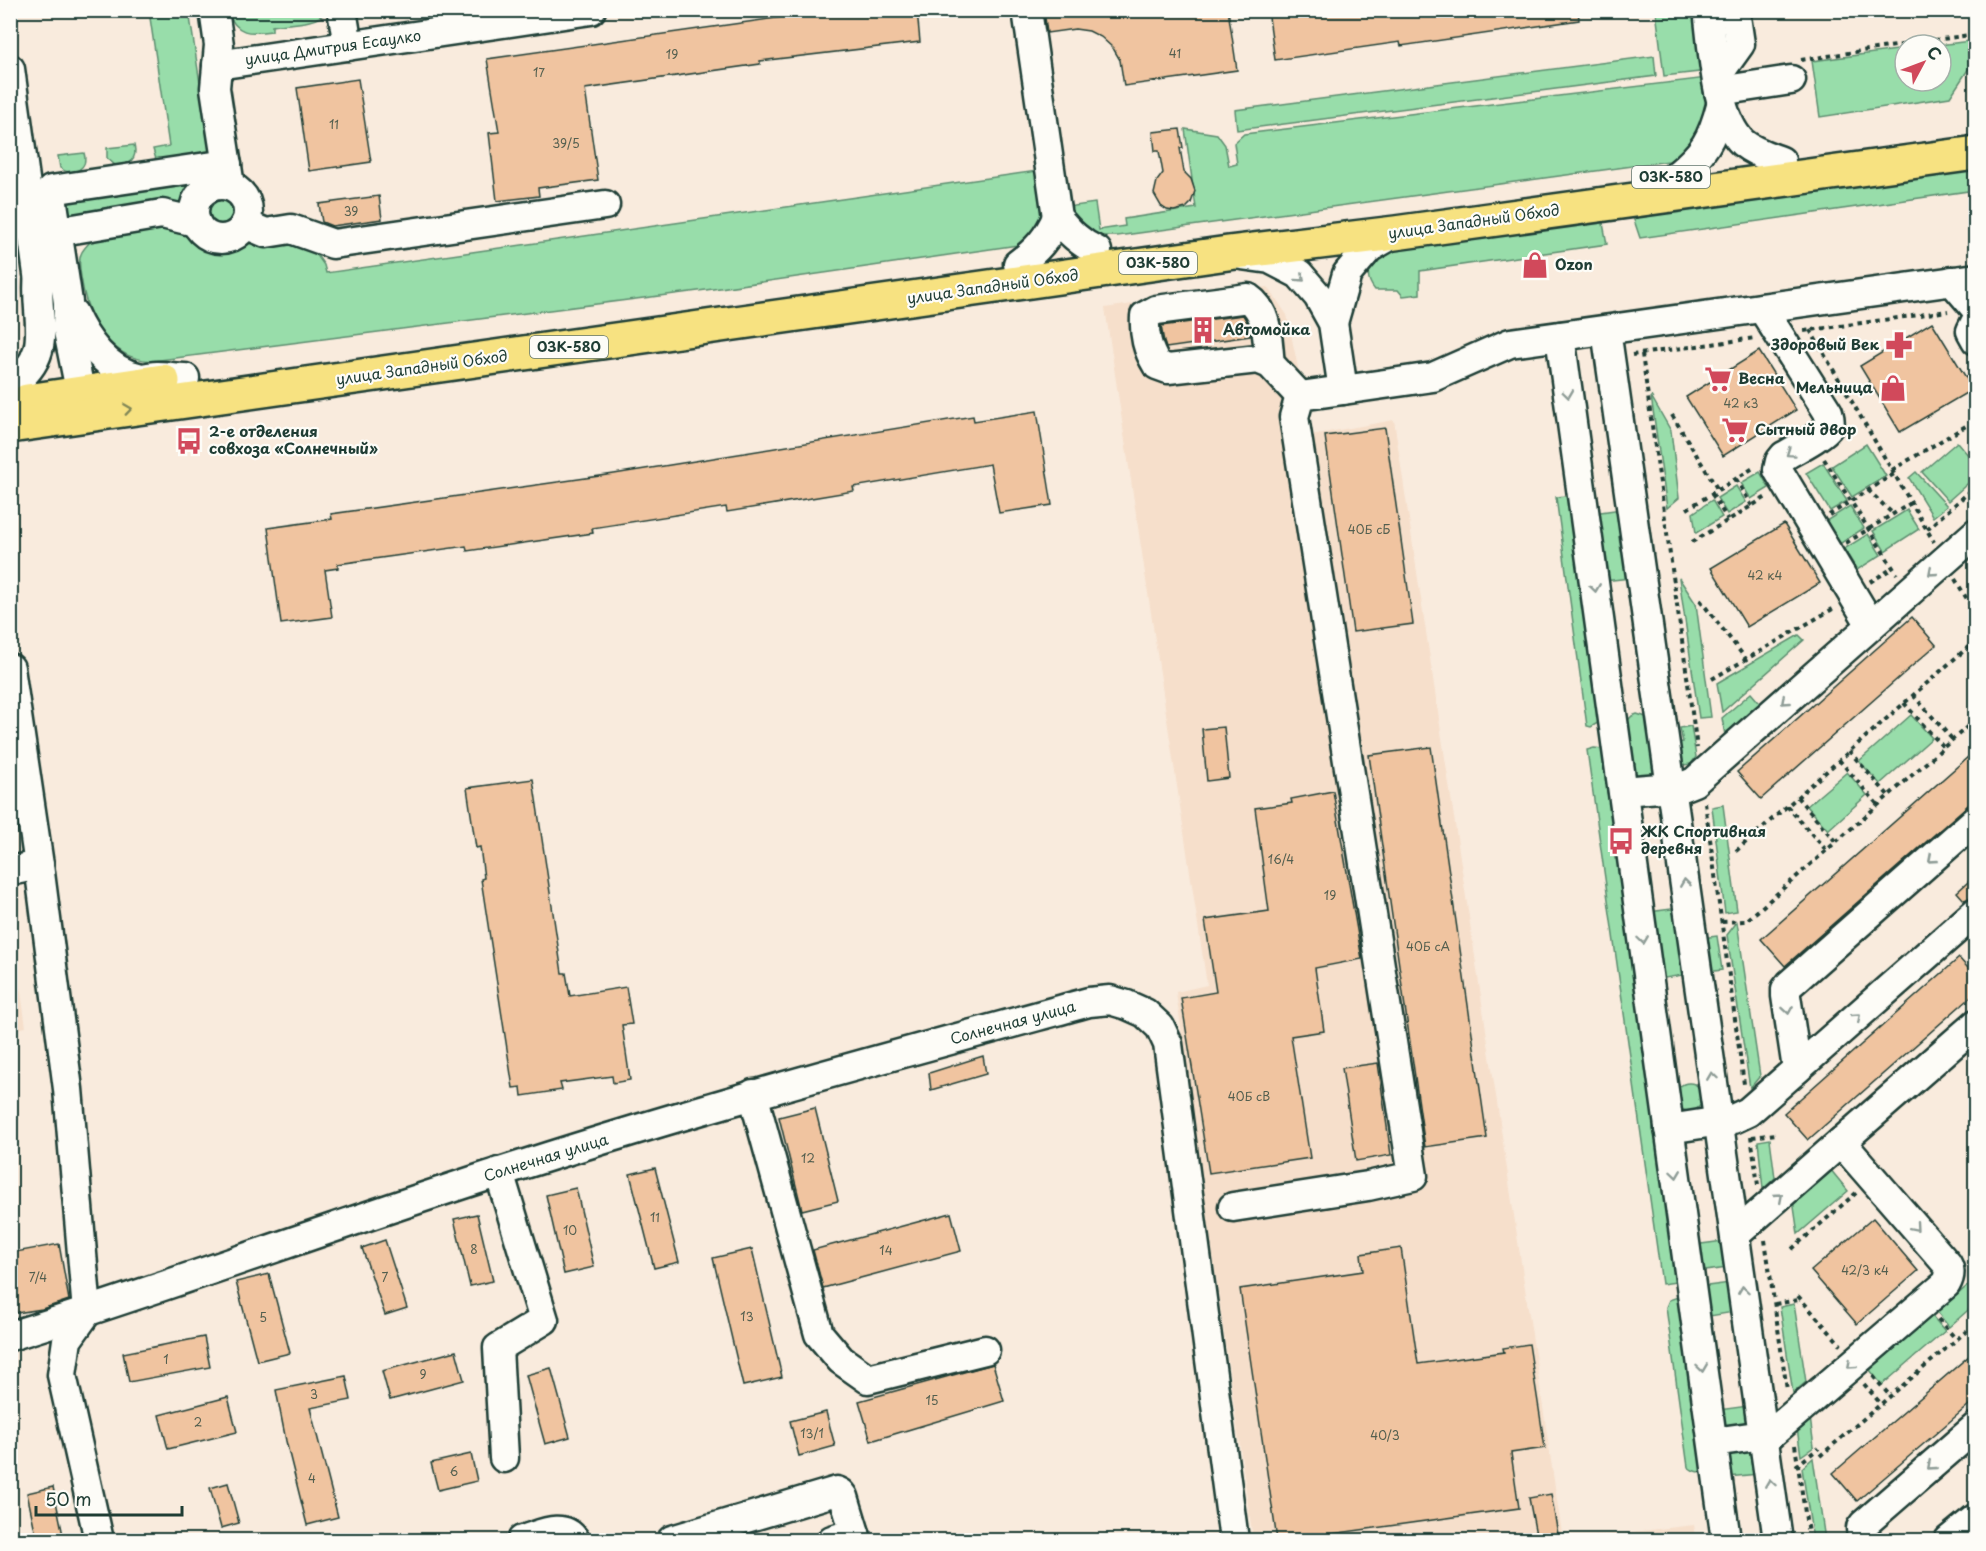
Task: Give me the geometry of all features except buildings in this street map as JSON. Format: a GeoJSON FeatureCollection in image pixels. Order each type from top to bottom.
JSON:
{"type":"FeatureCollection","features":[{"type":"Feature","properties":{"kind":"highway","name":"улица Западный Обход"},"geometry":{"type":"LineString","coordinates":[[58,411],[185,378],[1232,233],[1393,218],[1976,135]]}},
{"type":"Feature","properties":{"kind":"highway","name":"улица Западный Обход"},"geometry":{"type":"LineString","coordinates":[[10,404],[58,411],[1976,153]]}},
{"type":"Feature","properties":{"kind":"street"},"geometry":{"type":"LineString","coordinates":[[214,10],[219,45],[215,88],[228,175],[248,206],[248,216],[239,232],[224,238],[207,235],[196,222],[195,205],[204,190],[228,175]]}},
{"type":"Feature","properties":{"kind":"street"},"geometry":{"type":"LineString","coordinates":[[342,10],[348,46]]}},
{"type":"Feature","properties":{"kind":"street","name":"улица Дмитрия Есаулко"},"geometry":{"type":"LineString","coordinates":[[217,65],[591,10]]}},
{"type":"Feature","properties":{"kind":"street"},"geometry":{"type":"LineString","coordinates":[[1018,264],[1042,244],[1052,230],[1057,217],[1027,10]]}},
{"type":"Feature","properties":{"kind":"street"},"geometry":{"type":"LineString","coordinates":[[1708,10],[1719,91],[1732,128],[1743,143],[1761,154],[1781,161]]}},
{"type":"Feature","properties":{"kind":"street"},"geometry":{"type":"LineString","coordinates":[[1676,176],[1703,151],[1715,128],[1719,91],[1740,45],[1735,10]]}},
{"type":"Feature","properties":{"kind":"street"},"geometry":{"type":"LineString","coordinates":[[10,69],[46,253],[58,411]]}},
{"type":"Feature","properties":{"kind":"street"},"geometry":{"type":"LineString","coordinates":[[1719,91],[1791,71]]}},
{"type":"Feature","properties":{"kind":"street"},"geometry":{"type":"LineString","coordinates":[[10,387],[18,381],[32,363],[41,344],[51,190],[228,175]]}},
{"type":"Feature","properties":{"kind":"street"},"geometry":{"type":"LineString","coordinates":[[245,225],[266,233],[291,229],[333,244],[605,205]]}},
{"type":"Feature","properties":{"kind":"street"},"geometry":{"type":"LineString","coordinates":[[46,253],[162,214],[196,222]]}},
{"type":"Feature","properties":{"kind":"street"},"geometry":{"type":"LineString","coordinates":[[1057,217],[1085,246],[1097,251]]}},
{"type":"Feature","properties":{"kind":"street"},"geometry":{"type":"LineString","coordinates":[[1333,323],[1347,274],[1369,248],[1395,232]]}},
{"type":"Feature","properties":{"kind":"street"},"geometry":{"type":"LineString","coordinates":[[46,253],[81,332],[91,345],[125,374],[140,378],[157,376],[185,378]]}},
{"type":"Feature","properties":{"kind":"street"},"geometry":{"type":"LineString","coordinates":[[1227,253],[1270,259],[1299,274],[1318,296],[1333,323],[1343,390]]}},
{"type":"Feature","properties":{"kind":"street"},"geometry":{"type":"LineString","coordinates":[[1300,396],[1432,377],[1510,343],[1964,280],[1976,309]]}},
{"type":"Feature","properties":{"kind":"street"},"geometry":{"type":"LineString","coordinates":[[58,411],[68,331],[68,302]]}},
{"type":"Feature","properties":{"kind":"street"},"geometry":{"type":"LineString","coordinates":[[1762,308],[1830,418],[1829,425],[1784,456],[1778,470],[1871,626]]}},
{"type":"Feature","properties":{"kind":"street"},"geometry":{"type":"LineString","coordinates":[[1976,321],[1971,331],[1976,340]]}},
{"type":"Feature","properties":{"kind":"street"},"geometry":{"type":"LineString","coordinates":[[1606,330],[1778,1540]]}},
{"type":"Feature","properties":{"kind":"street"},"geometry":{"type":"LineString","coordinates":[[1560,336],[1726,1540]]}},
{"type":"Feature","properties":{"kind":"street"},"geometry":{"type":"LineString","coordinates":[[1270,364],[1300,396]]}},
{"type":"Feature","properties":{"kind":"street"},"geometry":{"type":"LineString","coordinates":[[1233,1207],[1368,1186],[1413,1176],[1294,417],[1300,396]]}},
{"type":"Feature","properties":{"kind":"street"},"geometry":{"type":"LineString","coordinates":[[10,443],[21,432],[58,411]]}},
{"type":"Feature","properties":{"kind":"street"},"geometry":{"type":"LineString","coordinates":[[1623,791],[1689,784],[1976,533]]}},
{"type":"Feature","properties":{"kind":"street"},"geometry":{"type":"LineString","coordinates":[[10,668],[68,1089],[87,1312],[67,1340],[62,1376],[99,1540]]}},
{"type":"Feature","properties":{"kind":"street"},"geometry":{"type":"LineString","coordinates":[[1797,1069],[1786,989],[1976,820]]}},
{"type":"Feature","properties":{"kind":"street"},"geometry":{"type":"LineString","coordinates":[[10,871],[39,866]]}},
{"type":"Feature","properties":{"kind":"street"},"geometry":{"type":"LineString","coordinates":[[1669,1129],[1733,1119],[1748,1112],[1976,912]]}},
{"type":"Feature","properties":{"kind":"street","name":"Солнечная улица"},"geometry":{"type":"LineString","coordinates":[[10,1336],[499,1172],[753,1094],[1089,1002],[1110,1000],[1145,1013],[1160,1027],[1168,1044],[1234,1540]]}},
{"type":"Feature","properties":{"kind":"street"},"geometry":{"type":"LineString","coordinates":[[1735,1235],[1976,1023]]}},
{"type":"Feature","properties":{"kind":"street"},"geometry":{"type":"LineString","coordinates":[[753,1094],[819,1334],[841,1360],[868,1379],[985,1350]]}},
{"type":"Feature","properties":{"kind":"street"},"geometry":{"type":"LineString","coordinates":[[1713,1442],[1771,1434],[1946,1284],[1950,1278],[1950,1269],[1947,1264],[1841,1142]]}},
{"type":"Feature","properties":{"kind":"street"},"geometry":{"type":"LineString","coordinates":[[499,1172],[544,1320],[498,1348],[504,1458]]}},
{"type":"Feature","properties":{"kind":"street"},"geometry":{"type":"LineString","coordinates":[[1862,1540],[1861,1528],[1864,1524],[1976,1427]]}},
{"type":"Feature","properties":{"kind":"street"},"geometry":{"type":"LineString","coordinates":[[672,1540],[837,1491],[844,1497],[848,1538]]}},
{"type":"Feature","properties":{"kind":"street"},"geometry":{"type":"LineString","coordinates":[[1949,1540],[1976,1518]]}},
{"type":"Feature","properties":{"kind":"street"},"geometry":{"type":"LineString","coordinates":[[522,1540],[557,1530],[567,1532],[575,1540]]}},
{"type":"Feature","properties":{"kind":"path"},"geometry":{"type":"LineString","coordinates":[[1791,71],[1976,34]]}},
{"type":"Feature","properties":{"kind":"path"},"geometry":{"type":"LineString","coordinates":[[1810,330],[1976,614]]}},
{"type":"Feature","properties":{"kind":"path"},"geometry":{"type":"LineString","coordinates":[[1642,354],[1809,1540]]}},
{"type":"Feature","properties":{"kind":"path"},"geometry":{"type":"LineString","coordinates":[[1672,415],[1718,490]]}},
{"type":"Feature","properties":{"kind":"path"},"geometry":{"type":"LineString","coordinates":[[1810,526],[1976,420]]}},
{"type":"Feature","properties":{"kind":"path"},"geometry":{"type":"LineString","coordinates":[[1811,439],[1908,592]]}},
{"type":"Feature","properties":{"kind":"path"},"geometry":{"type":"LineString","coordinates":[[1687,509],[1759,465]]}},
{"type":"Feature","properties":{"kind":"path"},"geometry":{"type":"LineString","coordinates":[[1736,479],[1752,506]]}},
{"type":"Feature","properties":{"kind":"path"},"geometry":{"type":"LineString","coordinates":[[1926,530],[1976,486]]}},
{"type":"Feature","properties":{"kind":"path"},"geometry":{"type":"LineString","coordinates":[[1868,490],[1893,514]]}},
{"type":"Feature","properties":{"kind":"path"},"geometry":{"type":"LineString","coordinates":[[1692,542],[1775,492]]}},
{"type":"Feature","properties":{"kind":"path"},"geometry":{"type":"LineString","coordinates":[[1712,494],[1728,520]]}},
{"type":"Feature","properties":{"kind":"path"},"geometry":{"type":"LineString","coordinates":[[1828,555],[1911,503]]}},
{"type":"Feature","properties":{"kind":"path"},"geometry":{"type":"LineString","coordinates":[[1700,600],[1746,658]]}},
{"type":"Feature","properties":{"kind":"path"},"geometry":{"type":"LineString","coordinates":[[1712,679],[1842,603]]}},
{"type":"Feature","properties":{"kind":"path"},"geometry":{"type":"LineString","coordinates":[[1736,851],[1976,640]]}},
{"type":"Feature","properties":{"kind":"path"},"geometry":{"type":"LineString","coordinates":[[1968,647],[1976,656]]}},
{"type":"Feature","properties":{"kind":"path"},"geometry":{"type":"LineString","coordinates":[[1913,695],[1952,739]]}},
{"type":"Feature","properties":{"kind":"path"},"geometry":{"type":"LineString","coordinates":[[1904,703],[1943,747]]}},
{"type":"Feature","properties":{"kind":"path"},"geometry":{"type":"LineString","coordinates":[[1722,922],[1746,921],[1976,719]]}},
{"type":"Feature","properties":{"kind":"path"},"geometry":{"type":"LineString","coordinates":[[1849,751],[1888,795]]}},
{"type":"Feature","properties":{"kind":"path"},"geometry":{"type":"LineString","coordinates":[[1839,760],[1878,805]]}},
{"type":"Feature","properties":{"kind":"path"},"geometry":{"type":"LineString","coordinates":[[1797,797],[1836,842]]}},
{"type":"Feature","properties":{"kind":"path"},"geometry":{"type":"LineString","coordinates":[[1787,806],[1826,850]]}},
{"type":"Feature","properties":{"kind":"path"},"geometry":{"type":"LineString","coordinates":[[1792,1249],[1872,1179]]}},
{"type":"Feature","properties":{"kind":"path"},"geometry":{"type":"LineString","coordinates":[[1775,1304],[1798,1298],[1855,1362]]}},
{"type":"Feature","properties":{"kind":"path"},"geometry":{"type":"LineString","coordinates":[[1821,1456],[1976,1323]]}},
{"type":"Feature","properties":{"kind":"path"},"geometry":{"type":"LineString","coordinates":[[1881,1404],[1862,1382],[1871,1375],[1890,1396]]}},
{"type":"Feature","properties":{"kind":"path"},"geometry":{"type":"LineString","coordinates":[[1768,1469],[1798,1466],[1819,1448]]}},
{"type":"Feature","properties":{"kind":"shaded area"},"geometry":{"type":"Polygon","coordinates":[[[1268,287],[1287,315],[1312,435],[1394,420],[1563,1540],[1253,1540],[1176,992],[1207,985],[1105,308],[1221,291],[1268,287]]]}},
{"type":"Feature","properties":{"kind":"shaded area"},"geometry":{"type":"Polygon","coordinates":[[[10,916],[26,1027],[11,1030],[10,1030],[10,916]]]}},
{"type":"Feature","properties":{"kind":"shaded area"},"geometry":{"type":"Polygon","coordinates":[[[1694,1525],[1697,1540],[1563,1540],[1694,1525]]]}},
{"type":"Feature","properties":{"kind":"green space"},"geometry":{"type":"Polygon","coordinates":[[[327,10],[316,19],[272,26],[272,31],[257,33],[240,29],[227,11],[327,10]]]}},
{"type":"Feature","properties":{"kind":"green space"},"geometry":{"type":"Polygon","coordinates":[[[149,11],[189,11],[209,154],[157,163],[153,149],[169,146],[149,11]]]}},
{"type":"Feature","properties":{"kind":"green space"},"geometry":{"type":"Polygon","coordinates":[[[1656,11],[1700,11],[1708,71],[1664,76],[1656,11]]]}},
{"type":"Feature","properties":{"kind":"green space"},"geometry":{"type":"Polygon","coordinates":[[[1970,41],[1975,49],[1975,59],[1953,92],[1953,43],[1970,41]]]}},
{"type":"Feature","properties":{"kind":"green space"},"geometry":{"type":"Polygon","coordinates":[[[1893,51],[1893,93],[1953,93],[1950,97],[1820,117],[1812,61],[1893,51]]]}},
{"type":"Feature","properties":{"kind":"green space"},"geometry":{"type":"Polygon","coordinates":[[[1654,56],[1656,76],[1237,130],[1235,110],[1654,56]]]}},
{"type":"Feature","properties":{"kind":"green space"},"geometry":{"type":"Polygon","coordinates":[[[1707,78],[1709,113],[1706,127],[1681,156],[1669,161],[1117,236],[1103,236],[1082,230],[1067,207],[1095,203],[1099,230],[1125,226],[1124,219],[1196,208],[1185,129],[1217,134],[1225,145],[1229,166],[1237,164],[1234,143],[1244,134],[1707,78]]]}},
{"type":"Feature","properties":{"kind":"green space"},"geometry":{"type":"Polygon","coordinates":[[[134,145],[135,154],[128,163],[115,165],[107,158],[107,148],[134,145]]]}},
{"type":"Feature","properties":{"kind":"green space"},"geometry":{"type":"Polygon","coordinates":[[[84,153],[84,163],[79,170],[70,172],[60,168],[58,156],[84,153]]]}},
{"type":"Feature","properties":{"kind":"green space"},"geometry":{"type":"Polygon","coordinates":[[[1975,165],[1975,190],[1640,238],[1632,214],[1975,165]]]}},
{"type":"Feature","properties":{"kind":"green space"},"geometry":{"type":"Polygon","coordinates":[[[1037,171],[1045,226],[1032,243],[706,290],[152,361],[125,354],[105,337],[89,309],[80,268],[81,254],[92,240],[157,228],[187,236],[207,246],[223,249],[259,240],[280,239],[314,251],[324,265],[326,273],[1037,171]]]}},
{"type":"Feature","properties":{"kind":"green space"},"geometry":{"type":"Polygon","coordinates":[[[187,187],[191,194],[190,201],[186,203],[73,221],[62,206],[69,201],[187,187]]]}},
{"type":"Feature","properties":{"kind":"green space"},"geometry":{"type":"Polygon","coordinates":[[[221,195],[233,200],[238,212],[233,224],[221,229],[209,224],[204,212],[209,200],[221,195]]]}},
{"type":"Feature","properties":{"kind":"green space"},"geometry":{"type":"Polygon","coordinates":[[[1601,213],[1607,244],[1420,271],[1420,294],[1403,296],[1398,290],[1375,290],[1369,280],[1370,266],[1379,252],[1601,213]]]}},
{"type":"Feature","properties":{"kind":"green space"},"geometry":{"type":"Polygon","coordinates":[[[1651,396],[1671,431],[1679,498],[1667,508],[1651,396]]]}},
{"type":"Feature","properties":{"kind":"green space"},"geometry":{"type":"Polygon","coordinates":[[[1957,442],[1975,463],[1975,477],[1948,501],[1922,472],[1957,442]]]}},
{"type":"Feature","properties":{"kind":"green space"},"geometry":{"type":"Polygon","coordinates":[[[1866,444],[1886,476],[1852,497],[1832,466],[1866,444]]]}},
{"type":"Feature","properties":{"kind":"green space"},"geometry":{"type":"Polygon","coordinates":[[[1823,463],[1847,501],[1830,511],[1806,473],[1823,463]]]}},
{"type":"Feature","properties":{"kind":"green space"},"geometry":{"type":"Polygon","coordinates":[[[1760,472],[1769,488],[1751,499],[1741,483],[1760,472]]]}},
{"type":"Feature","properties":{"kind":"green space"},"geometry":{"type":"Polygon","coordinates":[[[1916,472],[1947,506],[1933,517],[1909,478],[1916,472]]]}},
{"type":"Feature","properties":{"kind":"green space"},"geometry":{"type":"Polygon","coordinates":[[[1736,486],[1746,502],[1727,514],[1717,498],[1736,486]]]}},
{"type":"Feature","properties":{"kind":"green space"},"geometry":{"type":"Polygon","coordinates":[[[1576,495],[1601,721],[1591,727],[1587,726],[1556,497],[1576,495]]]}},
{"type":"Feature","properties":{"kind":"green space"},"geometry":{"type":"Polygon","coordinates":[[[1712,500],[1722,517],[1696,533],[1693,513],[1712,500]]]}},
{"type":"Feature","properties":{"kind":"green space"},"geometry":{"type":"Polygon","coordinates":[[[1850,506],[1864,528],[1832,549],[1818,526],[1850,506]]]}},
{"type":"Feature","properties":{"kind":"green space"},"geometry":{"type":"Polygon","coordinates":[[[1621,509],[1625,535],[1619,537],[1621,551],[1626,550],[1630,578],[1604,581],[1594,513],[1621,509]]]}},
{"type":"Feature","properties":{"kind":"green space"},"geometry":{"type":"Polygon","coordinates":[[[1907,510],[1919,529],[1885,551],[1873,531],[1907,510]]]}},
{"type":"Feature","properties":{"kind":"green space"},"geometry":{"type":"Polygon","coordinates":[[[1868,534],[1881,555],[1857,570],[1844,549],[1868,534]]]}},
{"type":"Feature","properties":{"kind":"green space"},"geometry":{"type":"Polygon","coordinates":[[[1679,578],[1696,604],[1711,717],[1699,718],[1679,578]]]}},
{"type":"Feature","properties":{"kind":"green space"},"geometry":{"type":"Polygon","coordinates":[[[1799,635],[1804,640],[1722,712],[1717,683],[1799,635]]]}},
{"type":"Feature","properties":{"kind":"green space"},"geometry":{"type":"Polygon","coordinates":[[[1751,693],[1764,708],[1726,741],[1722,718],[1751,693]]]}},
{"type":"Feature","properties":{"kind":"green space"},"geometry":{"type":"Polygon","coordinates":[[[1637,714],[1649,720],[1656,771],[1644,779],[1633,775],[1625,723],[1637,714]]]}},
{"type":"Feature","properties":{"kind":"green space"},"geometry":{"type":"Polygon","coordinates":[[[1911,715],[1932,738],[1880,784],[1859,761],[1911,715]]]}},
{"type":"Feature","properties":{"kind":"green space"},"geometry":{"type":"Polygon","coordinates":[[[1691,726],[1696,757],[1691,764],[1683,765],[1680,763],[1675,743],[1683,742],[1680,728],[1691,726]]]}},
{"type":"Feature","properties":{"kind":"green space"},"geometry":{"type":"Polygon","coordinates":[[[1603,749],[1620,833],[1611,835],[1615,859],[1623,858],[1683,1281],[1662,1284],[1587,750],[1603,749]]]}},
{"type":"Feature","properties":{"kind":"green space"},"geometry":{"type":"Polygon","coordinates":[[[1847,772],[1867,795],[1828,830],[1807,806],[1847,772]]]}},
{"type":"Feature","properties":{"kind":"green space"},"geometry":{"type":"Polygon","coordinates":[[[1723,805],[1737,911],[1725,913],[1712,807],[1723,805]]]}},
{"type":"Feature","properties":{"kind":"green space"},"geometry":{"type":"Polygon","coordinates":[[[1679,908],[1689,974],[1659,979],[1649,912],[1679,908]]]}},
{"type":"Feature","properties":{"kind":"green space"},"geometry":{"type":"Polygon","coordinates":[[[1737,922],[1760,1076],[1750,1088],[1727,935],[1737,922]]]}},
{"type":"Feature","properties":{"kind":"green space"},"geometry":{"type":"Polygon","coordinates":[[[1717,936],[1722,970],[1707,972],[1702,938],[1717,936]]]}},
{"type":"Feature","properties":{"kind":"green space"},"geometry":{"type":"Polygon","coordinates":[[[1689,1083],[1699,1087],[1703,1097],[1699,1107],[1689,1111],[1679,1107],[1675,1097],[1679,1087],[1689,1083]]]}},
{"type":"Feature","properties":{"kind":"green space"},"geometry":{"type":"Polygon","coordinates":[[[1770,1139],[1775,1178],[1763,1189],[1758,1141],[1770,1139]]]}},
{"type":"Feature","properties":{"kind":"green space"},"geometry":{"type":"Polygon","coordinates":[[[1830,1169],[1848,1191],[1798,1234],[1793,1200],[1830,1169]]]}},
{"type":"Feature","properties":{"kind":"green space"},"geometry":{"type":"Polygon","coordinates":[[[1723,1241],[1727,1268],[1698,1272],[1694,1245],[1723,1241]]]}},
{"type":"Feature","properties":{"kind":"green space"},"geometry":{"type":"Polygon","coordinates":[[[1972,1282],[1975,1287],[1975,1304],[1949,1327],[1937,1312],[1972,1282]]]}},
{"type":"Feature","properties":{"kind":"green space"},"geometry":{"type":"Polygon","coordinates":[[[1730,1283],[1734,1312],[1704,1317],[1700,1287],[1730,1283]]]}},
{"type":"Feature","properties":{"kind":"green space"},"geometry":{"type":"Polygon","coordinates":[[[1681,1296],[1706,1470],[1701,1472],[1688,1467],[1666,1307],[1669,1300],[1681,1296]]]}},
{"type":"Feature","properties":{"kind":"green space"},"geometry":{"type":"Polygon","coordinates":[[[1794,1304],[1806,1382],[1793,1393],[1780,1307],[1794,1304]]]}},
{"type":"Feature","properties":{"kind":"green space"},"geometry":{"type":"Polygon","coordinates":[[[1932,1316],[1945,1331],[1882,1385],[1870,1370],[1932,1316]]]}},
{"type":"Feature","properties":{"kind":"green space"},"geometry":{"type":"Polygon","coordinates":[[[1748,1406],[1745,1424],[1733,1427],[1724,1425],[1718,1410],[1748,1406]]]}},
{"type":"Feature","properties":{"kind":"green space"},"geometry":{"type":"Polygon","coordinates":[[[1809,1410],[1814,1447],[1801,1456],[1796,1421],[1809,1410]]]}},
{"type":"Feature","properties":{"kind":"green space"},"geometry":{"type":"Polygon","coordinates":[[[1748,1450],[1753,1453],[1758,1474],[1728,1477],[1728,1456],[1733,1451],[1748,1450]]]}},
{"type":"Feature","properties":{"kind":"green space"},"geometry":{"type":"Polygon","coordinates":[[[1813,1458],[1825,1540],[1813,1540],[1802,1468],[1813,1458]]]}},
{"type":"Feature","properties":{"kind":"place","name":"Ozon"},"geometry":{"type":"Point","coordinates":[1535,265]}},
{"type":"Feature","properties":{"kind":"place","name":"Автомойка"},"geometry":{"type":"Point","coordinates":[1203,330]}},
{"type":"Feature","properties":{"kind":"place","name":"Здоровый Век"},"geometry":{"type":"Point","coordinates":[1899,345]}},
{"type":"Feature","properties":{"kind":"place","name":"Весна"},"geometry":{"type":"Point","coordinates":[1718,379]}},
{"type":"Feature","properties":{"kind":"place","name":"Мельница"},"geometry":{"type":"Point","coordinates":[1893,388]}},
{"type":"Feature","properties":{"kind":"place","name":"Сытный двор"},"geometry":{"type":"Point","coordinates":[1735,430]}},
{"type":"Feature","properties":{"kind":"place","name":"2-е отделения совхоза «Солнечный»"},"geometry":{"type":"Point","coordinates":[189,441]}},
{"type":"Feature","properties":{"kind":"place","name":"ЖК Спортивная деревня"},"geometry":{"type":"Point","coordinates":[1621,841]}}]}
